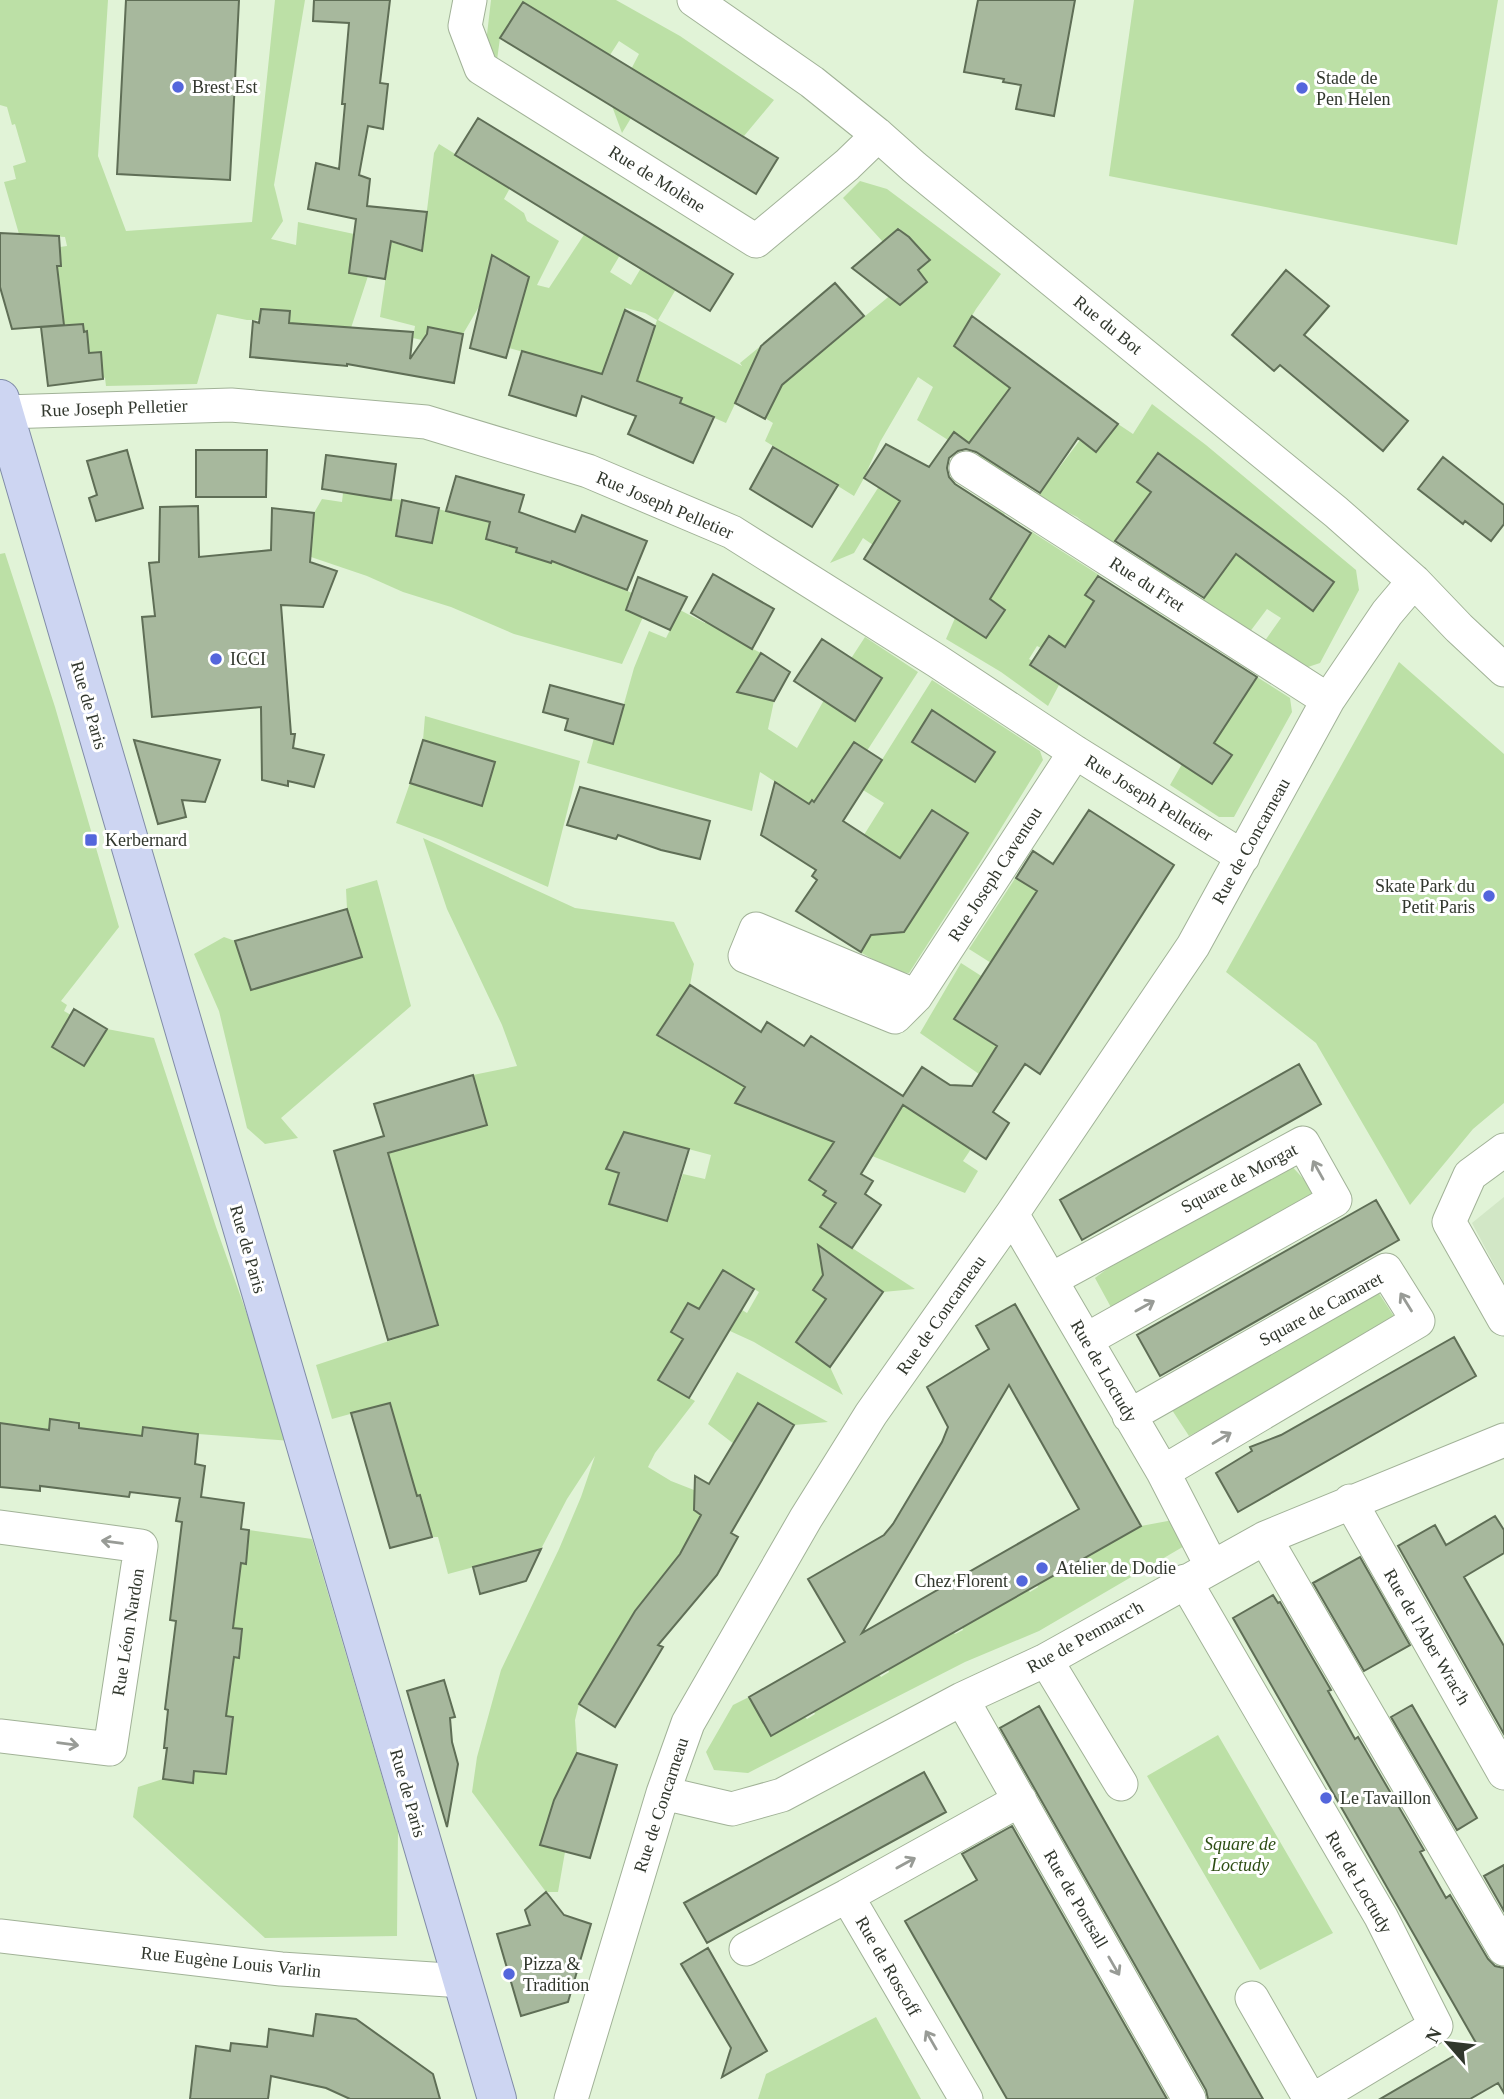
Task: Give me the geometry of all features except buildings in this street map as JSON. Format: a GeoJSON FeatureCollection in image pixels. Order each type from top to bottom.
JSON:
{"type":"FeatureCollection","features":[{"type":"Feature","properties":{"kind":"main road","name":"Rue de Paris"},"geometry":{"type":"LineString","coordinates":[[2,406],[497,2099]]}},
{"type":"Feature","properties":{"kind":"street","name":"Rue de Molène"},"geometry":{"type":"LineString","coordinates":[[470,0],[465,26],[481,68],[756,241],[878,135]]}},
{"type":"Feature","properties":{"kind":"street","name":"Rue du Bot"},"geometry":{"type":"LineString","coordinates":[[694,0],[812,82],[1336,512],[1414,581],[1504,670]]}},
{"type":"Feature","properties":{"kind":"street","name":"Rue Joseph Pelletier"},"geometry":{"type":"LineString","coordinates":[[2,406],[231,405],[426,422],[588,471],[732,532],[1242,857]]}},
{"type":"Feature","properties":{"kind":"street","name":"Rue du Fret"},"geometry":{"type":"LineString","coordinates":[[966,468],[1328,700]]}},
{"type":"Feature","properties":{"kind":"street","name":"Rue de Concarneau"},"geometry":{"type":"LineString","coordinates":[[571,2099],[663,1793],[688,1723],[806,1518],[871,1414],[1012,1214],[1192,946],[1328,700],[1387,613],[1414,581]]}},
{"type":"Feature","properties":{"kind":"street","name":"Rue Joseph Caventou"},"geometry":{"type":"LineString","coordinates":[[916,996],[1075,752]]}},
{"type":"Feature","properties":{"kind":"street","name":"Square de Morgat"},"geometry":{"type":"LineString","coordinates":[[1052,1279],[1303,1143],[1335,1200],[1086,1339]]}},
{"type":"Feature","properties":{"kind":"street"},"geometry":{"type":"LineString","coordinates":[[1504,1150],[1470,1175],[1449,1222],[1504,1319]]}},
{"type":"Feature","properties":{"kind":"street","name":"Rue de Loctudy"},"geometry":{"type":"LineString","coordinates":[[1012,1214],[1163,1472],[1199,1574],[1436,2026],[1312,2099]]}},
{"type":"Feature","properties":{"kind":"street","name":"Square de Camaret"},"geometry":{"type":"LineString","coordinates":[[1129,1416],[1386,1270],[1419,1321],[1163,1472]]}},
{"type":"Feature","properties":{"kind":"street","name":"Rue de Penmarc'h"},"geometry":{"type":"LineString","coordinates":[[663,1793],[732,1809],[782,1795],[962,1699],[1046,1660],[1265,1538],[1504,1440]]}},
{"type":"Feature","properties":{"kind":"street","name":"Rue de l'Aber Wrac'h"},"geometry":{"type":"LineString","coordinates":[[1350,1502],[1504,1773]]}},
{"type":"Feature","properties":{"kind":"street","name":"Rue Léon Nardon"},"geometry":{"type":"LineString","coordinates":[[0,1527],[141,1546],[110,1749],[0,1736]]}},
{"type":"Feature","properties":{"kind":"street"},"geometry":{"type":"LineString","coordinates":[[1265,1538],[1504,1949]]}},
{"type":"Feature","properties":{"kind":"street"},"geometry":{"type":"LineString","coordinates":[[1046,1660],[1121,1784]]}},
{"type":"Feature","properties":{"kind":"street","name":"Rue de Portsall"},"geometry":{"type":"LineString","coordinates":[[962,1699],[1189,2099]]}},
{"type":"Feature","properties":{"kind":"street","name":"Rue de Roscoff"},"geometry":{"type":"LineString","coordinates":[[966,2099],[847,1896],[1020,1800]]}},
{"type":"Feature","properties":{"kind":"street"},"geometry":{"type":"LineString","coordinates":[[746,1949],[847,1896]]}},
{"type":"Feature","properties":{"kind":"street","name":"Rue Eugène Louis Varlin"},"geometry":{"type":"LineString","coordinates":[[0,1936],[281,1969],[463,1982]]}},
{"type":"Feature","properties":{"kind":"street"},"geometry":{"type":"LineString","coordinates":[[1252,1998],[1312,2099]]}},
{"type":"Feature","properties":{"kind":"shaded area"},"geometry":{"type":"Polygon","coordinates":[[[1504,1197],[1504,1283],[1472,1223],[1504,1197]]]}},
{"type":"Feature","properties":{"kind":"green space"},"geometry":{"type":"Polygon","coordinates":[[[0,0],[108,0],[98,156],[126,231],[252,222],[275,0],[305,0],[274,185],[283,221],[271,239],[296,245],[298,222],[354,234],[349,273],[368,276],[351,328],[289,323],[289,311],[261,309],[260,320],[217,314],[197,384],[106,386],[101,352],[89,353],[83,324],[64,325],[61,298],[51,284],[46,266],[61,266],[60,247],[67,246],[65,237],[19,234],[4,182],[16,179],[13,166],[26,162],[15,124],[12,125],[7,107],[0,105],[0,0]]]}},
{"type":"Feature","properties":{"kind":"green space"},"geometry":{"type":"Polygon","coordinates":[[[491,0],[616,0],[680,36],[774,100],[744,136],[670,92],[660,109],[643,98],[622,133],[612,106],[639,54],[619,41],[610,55],[523,2],[500,38],[497,60],[486,43],[491,0]]]}},
{"type":"Feature","properties":{"kind":"green space","name":"Stade de Pen Helen"},"geometry":{"type":"Polygon","coordinates":[[[1134,0],[1498,0],[1457,245],[1109,176],[1134,0]]]}},
{"type":"Feature","properties":{"kind":"green space"},"geometry":{"type":"Polygon","coordinates":[[[439,144],[510,188],[504,199],[524,213],[527,221],[559,241],[537,285],[549,288],[593,221],[620,255],[610,272],[631,285],[641,268],[676,289],[658,320],[742,366],[740,363],[768,340],[796,373],[898,289],[907,299],[927,282],[918,270],[930,260],[899,228],[883,242],[843,198],[860,181],[887,189],[1001,274],[954,346],[1049,417],[1009,479],[977,458],[994,434],[983,425],[969,443],[954,432],[948,440],[917,420],[933,387],[918,377],[880,442],[854,496],[765,441],[773,423],[765,418],[781,387],[751,370],[726,423],[680,403],[681,397],[621,375],[616,385],[556,361],[509,348],[508,276],[488,270],[480,305],[463,334],[429,327],[426,341],[413,338],[415,326],[380,317],[391,242],[422,251],[434,153],[439,144]],[[626,308],[614,340],[646,352],[657,320],[645,313],[626,308]]]}},
{"type":"Feature","properties":{"kind":"green space"},"geometry":{"type":"Polygon","coordinates":[[[1152,404],[1206,445],[1356,570],[1359,590],[1320,663],[1305,668],[1264,642],[1281,618],[1267,609],[1249,633],[1201,602],[1218,578],[1194,563],[1176,586],[1144,566],[1161,542],[1130,521],[1112,545],[1077,517],[1037,497],[1080,440],[1096,452],[1118,424],[1133,434],[1152,404]],[[1158,454],[1137,482],[1313,611],[1333,582],[1158,454]]]}},
{"type":"Feature","properties":{"kind":"green space"},"geometry":{"type":"Polygon","coordinates":[[[901,452],[935,470],[873,545],[863,538],[854,553],[830,563],[901,452]]]}},
{"type":"Feature","properties":{"kind":"green space"},"geometry":{"type":"Polygon","coordinates":[[[343,493],[402,500],[490,522],[517,548],[516,552],[553,559],[632,593],[626,610],[643,617],[622,664],[514,634],[451,607],[311,557],[314,513],[322,499],[342,502],[343,493]]]}},
{"type":"Feature","properties":{"kind":"green space"},"geometry":{"type":"Polygon","coordinates":[[[987,503],[1005,514],[988,540],[1016,558],[1032,532],[1099,575],[1086,595],[1094,601],[1090,608],[1117,624],[1135,598],[1169,620],[1151,648],[1179,666],[1198,639],[1230,660],[1215,685],[1240,702],[1257,677],[1290,698],[1292,712],[1234,817],[1219,817],[1170,785],[1182,764],[1213,784],[1232,755],[1214,743],[1222,731],[1190,728],[1049,637],[1041,648],[1037,646],[1029,659],[1033,661],[1030,666],[1059,685],[1048,706],[1001,672],[946,639],[955,618],[986,638],[1005,610],[930,560],[977,517],[987,503]]]}},
{"type":"Feature","properties":{"kind":"green space"},"geometry":{"type":"Polygon","coordinates":[[[5,553],[55,707],[119,927],[61,1001],[67,1005],[64,1011],[71,1015],[52,1047],[84,1065],[107,1029],[154,1038],[216,1227],[292,1441],[144,1427],[142,1436],[79,1428],[79,1422],[51,1419],[49,1430],[0,1423],[0,554],[5,553]]]}},
{"type":"Feature","properties":{"kind":"green space"},"geometry":{"type":"Polygon","coordinates":[[[680,610],[705,623],[710,614],[735,640],[761,653],[737,692],[774,701],[768,729],[797,748],[865,637],[918,672],[828,811],[812,801],[804,812],[789,791],[760,772],[752,811],[587,763],[594,738],[613,743],[634,668],[649,631],[666,638],[680,610]]]}},
{"type":"Feature","properties":{"kind":"green space"},"geometry":{"type":"Polygon","coordinates":[[[1399,662],[1504,754],[1504,1103],[1473,1129],[1410,1205],[1316,1043],[1226,972],[1399,662]]]}},
{"type":"Feature","properties":{"kind":"green space"},"geometry":{"type":"Polygon","coordinates":[[[932,680],[1040,751],[1043,760],[909,973],[896,972],[860,952],[874,930],[899,924],[906,929],[929,893],[857,846],[884,803],[863,790],[932,680]],[[932,710],[912,742],[975,782],[995,751],[932,710]],[[932,810],[913,839],[949,862],[968,833],[932,810]]]}},
{"type":"Feature","properties":{"kind":"green space"},"geometry":{"type":"Polygon","coordinates":[[[425,716],[580,761],[548,887],[396,823],[410,783],[482,805],[495,762],[423,740],[425,716]]]}},
{"type":"Feature","properties":{"kind":"green space"},"geometry":{"type":"Polygon","coordinates":[[[423,838],[575,908],[674,922],[694,964],[690,985],[667,1021],[690,1055],[709,1066],[718,1054],[749,1082],[736,1103],[855,1149],[840,1168],[824,1157],[810,1180],[826,1191],[823,1195],[836,1203],[820,1227],[915,1289],[883,1292],[834,1258],[813,1289],[826,1299],[796,1342],[830,1367],[843,1395],[754,1342],[730,1331],[742,1310],[747,1313],[759,1292],[724,1271],[699,1309],[688,1303],[671,1332],[683,1339],[659,1380],[695,1401],[655,1453],[648,1467],[671,1481],[694,1490],[694,1510],[701,1515],[680,1554],[635,1610],[579,1704],[575,1720],[577,1753],[554,1800],[540,1844],[565,1852],[558,1892],[546,1892],[472,1792],[477,1757],[501,1670],[559,1549],[595,1456],[567,1499],[541,1549],[448,1574],[438,1537],[432,1537],[420,1495],[417,1496],[390,1403],[332,1419],[316,1365],[438,1325],[388,1153],[487,1125],[473,1075],[517,1066],[502,1025],[447,909],[423,838]],[[624,1132],[606,1169],[619,1173],[609,1204],[667,1221],[683,1174],[705,1179],[711,1155],[624,1132]]]}},
{"type":"Feature","properties":{"kind":"green space"},"geometry":{"type":"Polygon","coordinates":[[[1016,877],[1040,893],[1056,915],[1031,899],[1009,935],[1034,990],[969,949],[1016,877]]]}},
{"type":"Feature","properties":{"kind":"green space"},"geometry":{"type":"Polygon","coordinates":[[[377,880],[411,1006],[281,1118],[298,1138],[265,1144],[247,1128],[219,1011],[194,954],[224,937],[235,941],[251,990],[361,957],[347,909],[346,889],[377,880]]]}},
{"type":"Feature","properties":{"kind":"green space"},"geometry":{"type":"Polygon","coordinates":[[[961,963],[986,979],[954,1019],[997,1047],[979,1074],[920,1033],[961,963]]]}},
{"type":"Feature","properties":{"kind":"green space"},"geometry":{"type":"Polygon","coordinates":[[[899,1103],[971,1149],[963,1161],[978,1171],[965,1193],[872,1156],[899,1103]]]}},
{"type":"Feature","properties":{"kind":"green space"},"geometry":{"type":"Polygon","coordinates":[[[1287,1161],[1322,1199],[1113,1311],[1095,1278],[1124,1256],[1287,1161]]]}},
{"type":"Feature","properties":{"kind":"green space"},"geometry":{"type":"Polygon","coordinates":[[[1378,1292],[1399,1324],[1189,1436],[1172,1410],[1378,1292]]]}},
{"type":"Feature","properties":{"kind":"green space"},"geometry":{"type":"Polygon","coordinates":[[[737,1372],[828,1422],[794,1425],[758,1404],[734,1444],[708,1424],[737,1372]]]}},
{"type":"Feature","properties":{"kind":"green space"},"geometry":{"type":"Polygon","coordinates":[[[1173,1520],[1186,1545],[1039,1631],[965,1662],[748,1773],[714,1770],[706,1752],[733,1705],[749,1697],[771,1736],[805,1717],[807,1719],[815,1714],[814,1712],[879,1674],[881,1677],[889,1672],[888,1669],[953,1632],[955,1634],[963,1630],[962,1627],[1028,1590],[1030,1592],[1038,1587],[1037,1585],[1141,1526],[1173,1520]]]}},
{"type":"Feature","properties":{"kind":"green space"},"geometry":{"type":"Polygon","coordinates":[[[249,1530],[312,1539],[398,1831],[397,1936],[265,1938],[133,1817],[138,1787],[163,1779],[193,1782],[194,1771],[226,1774],[233,1717],[226,1716],[234,1657],[239,1658],[242,1629],[233,1628],[241,1563],[246,1563],[249,1530]]]}},
{"type":"Feature","properties":{"kind":"green space","name":"Square de Loctudy"},"geometry":{"type":"Polygon","coordinates":[[[1218,1735],[1333,1933],[1260,1970],[1147,1776],[1218,1735]]]}},
{"type":"Feature","properties":{"kind":"green space"},"geometry":{"type":"Polygon","coordinates":[[[876,2017],[921,2099],[758,2099],[766,2074],[876,2017]]]}},
{"type":"Feature","properties":{"kind":"place","name":"Brest Est"},"geometry":{"type":"Point","coordinates":[178,87]}},
{"type":"Feature","properties":{"kind":"place","name":"Stade de Pen Helen"},"geometry":{"type":"Point","coordinates":[1302,88]}},
{"type":"Feature","properties":{"kind":"place","name":"ICCI"},"geometry":{"type":"Point","coordinates":[216,659]}},
{"type":"Feature","properties":{"kind":"place","name":"Kerbernard"},"geometry":{"type":"Point","coordinates":[91,840]}},
{"type":"Feature","properties":{"kind":"place","name":"Skate Park du Petit Paris"},"geometry":{"type":"Point","coordinates":[1489,896]}},
{"type":"Feature","properties":{"kind":"place","name":"Atelier de Dodie"},"geometry":{"type":"Point","coordinates":[1042,1568]}},
{"type":"Feature","properties":{"kind":"place","name":"Chez Florent"},"geometry":{"type":"Point","coordinates":[1022,1581]}},
{"type":"Feature","properties":{"kind":"place","name":"Le Tavaillon"},"geometry":{"type":"Point","coordinates":[1326,1798]}},
{"type":"Feature","properties":{"kind":"place","name":"Pizza & Tradition"},"geometry":{"type":"Point","coordinates":[509,1974]}}]}
